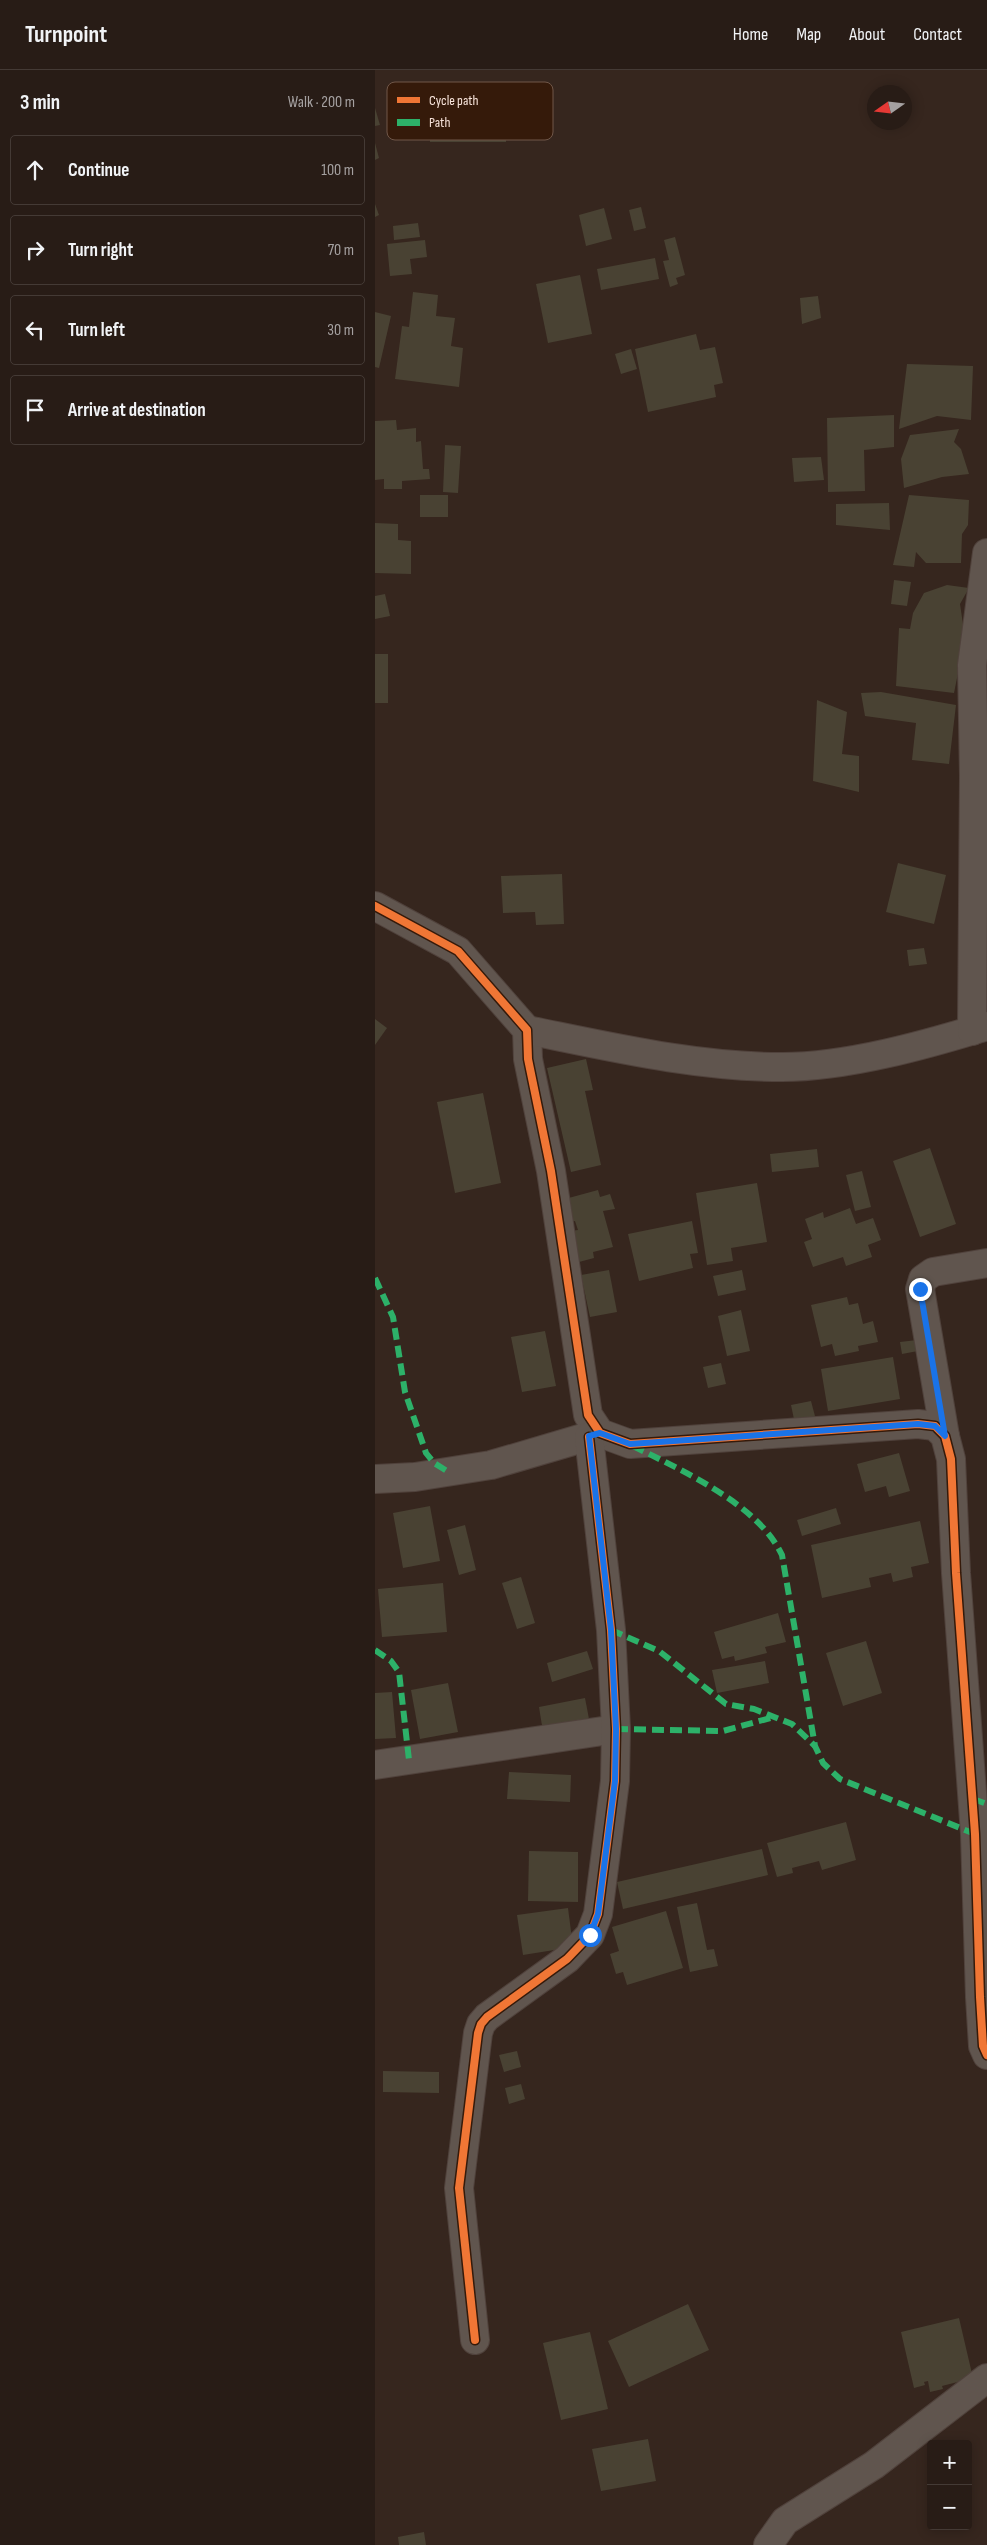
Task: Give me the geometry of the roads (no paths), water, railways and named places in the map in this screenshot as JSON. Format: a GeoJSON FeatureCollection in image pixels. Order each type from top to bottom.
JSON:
{"type":"FeatureCollection","features":[{"type":"Feature","properties":{"kind":"street"},"geometry":{"type":"LineString","coordinates":[[375,906],[458,951],[527,1030],[638,1052],[717,1063],[783,1067],[855,1060],[979,1028],[972,666],[987,553]]}},
{"type":"Feature","properties":{"kind":"street"},"geometry":{"type":"LineString","coordinates":[[475,2340],[459,2188],[478,2033],[481,2024],[487,2017],[567,1959],[590,1935],[598,1914],[615,1781],[616,1729],[611,1630],[595,1435],[588,1416],[552,1180],[528,1059],[527,1030]]}},
{"type":"Feature","properties":{"kind":"street"},"geometry":{"type":"LineString","coordinates":[[987,1263],[933,1272],[923,1278],[920,1289],[945,1436],[951,1459],[956,1573],[975,1834],[980,1997],[983,2046],[987,2055]]}},
{"type":"Feature","properties":{"kind":"street"},"geometry":{"type":"LineString","coordinates":[[375,1479],[415,1477],[491,1465],[595,1435],[630,1444],[918,1424],[935,1426],[945,1436]]}},
{"type":"Feature","properties":{"kind":"street"},"geometry":{"type":"LineString","coordinates":[[375,1765],[616,1729]]}},
{"type":"Feature","properties":{"kind":"street"},"geometry":{"type":"LineString","coordinates":[[768,2545],[785,2521],[874,2465],[987,2378]]}}]}
